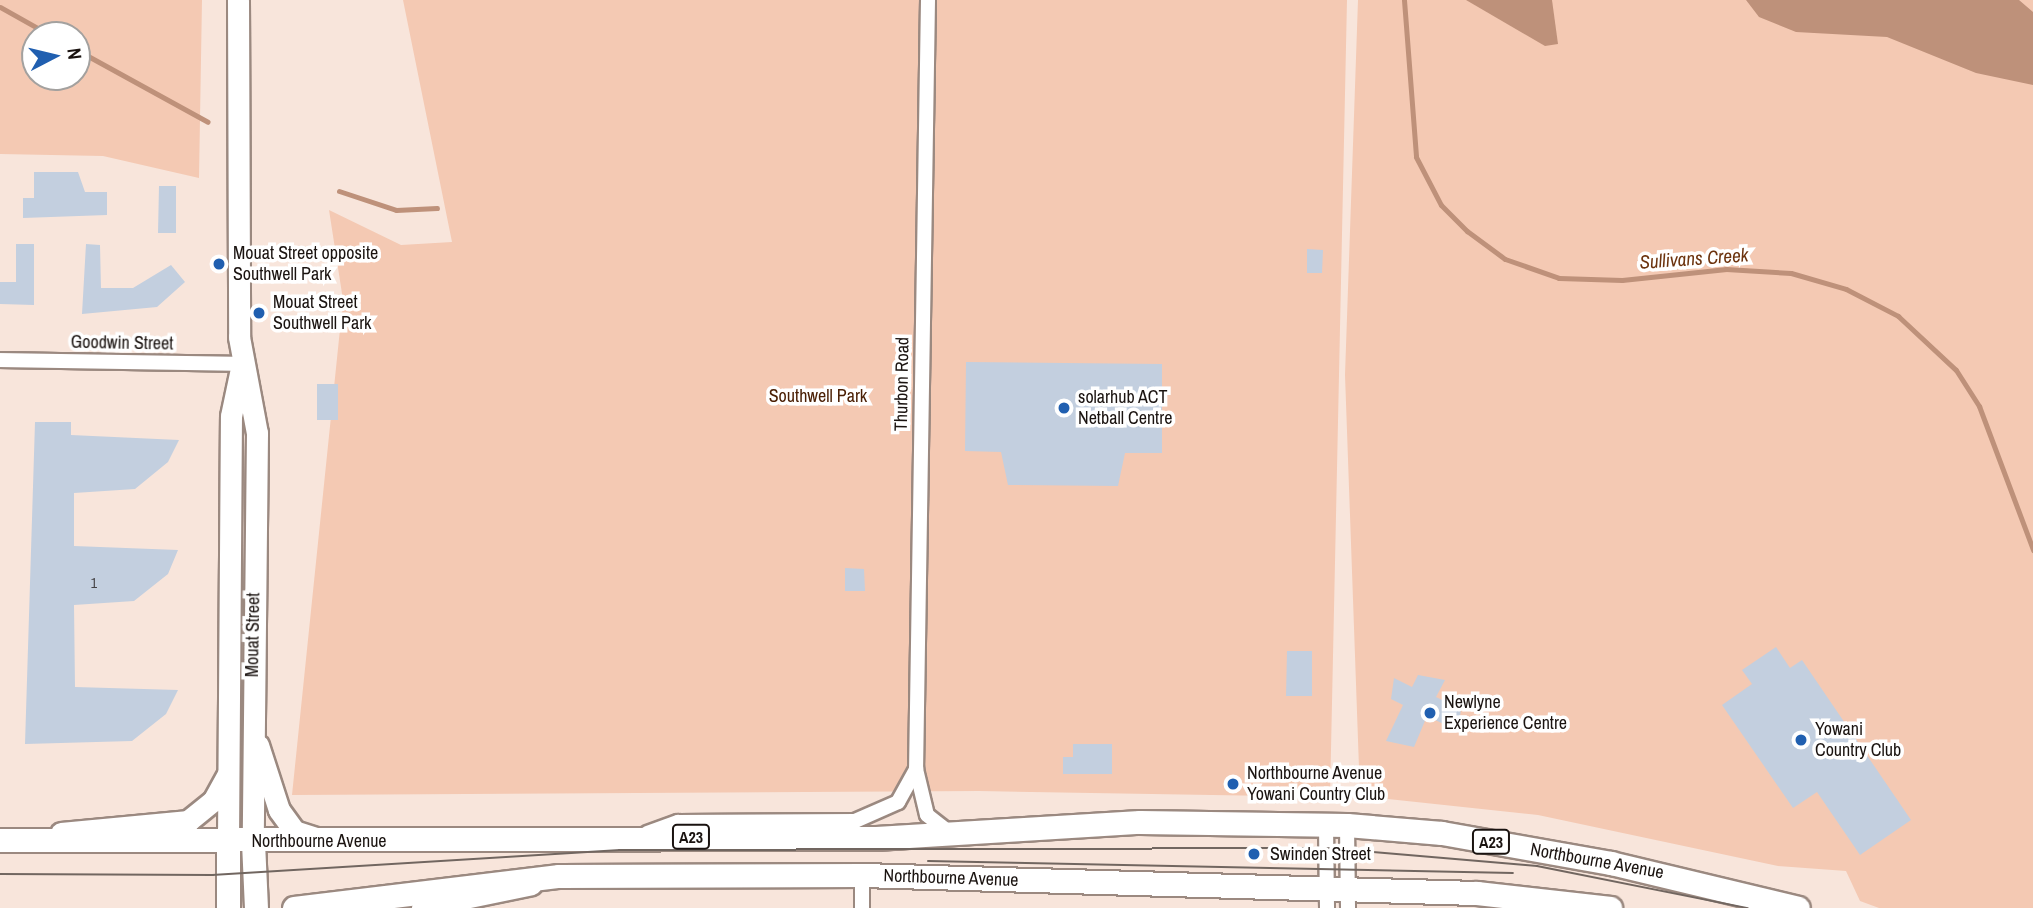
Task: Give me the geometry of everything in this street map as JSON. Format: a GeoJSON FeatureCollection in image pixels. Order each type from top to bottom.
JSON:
{"type":"FeatureCollection","features":[{"type":"Feature","properties":{"kind":"highway","name":"Northbourne Avenue"},"geometry":{"type":"LineString","coordinates":[[8,840],[253,842],[958,836],[1140,822],[1337,825],[1442,833],[1598,861],[1798,908]]}},
{"type":"Feature","properties":{"kind":"highway","name":"Mouat Street"},"geometry":{"type":"LineString","coordinates":[[228,842],[229,908]]}},
{"type":"Feature","properties":{"kind":"highway","name":"Mouat Street"},"geometry":{"type":"LineString","coordinates":[[253,842],[256,908]]}},
{"type":"Feature","properties":{"kind":"highway","name":"Northbourne Avenue"},"geometry":{"type":"LineString","coordinates":[[294,908],[559,876],[862,875],[1337,899],[1477,893],[1610,908]]}},
{"type":"Feature","properties":{"kind":"main road","name":"Mouat Street"},"geometry":{"type":"LineString","coordinates":[[238,0],[234,152],[242,364],[257,433],[251,719],[253,842]]}},
{"type":"Feature","properties":{"kind":"main road","name":"Mouat Street"},"geometry":{"type":"LineString","coordinates":[[228,842],[232,393],[242,364]]}},
{"type":"Feature","properties":{"kind":"main road"},"geometry":{"type":"LineString","coordinates":[[251,719],[289,827],[329,841]]}},
{"type":"Feature","properties":{"kind":"main road"},"geometry":{"type":"LineString","coordinates":[[8,840],[188,821],[213,801],[229,772]]}},
{"type":"Feature","properties":{"kind":"main road"},"geometry":{"type":"LineString","coordinates":[[421,908],[489,899],[559,876]]}},
{"type":"Feature","properties":{"kind":"street","name":"Thurbon Road"},"geometry":{"type":"LineString","coordinates":[[928,0],[916,769],[930,820],[958,836]]}},
{"type":"Feature","properties":{"kind":"street","name":"Goodwin Street"},"geometry":{"type":"LineString","coordinates":[[0,360],[242,364]]}},
{"type":"Feature","properties":{"kind":"street","name":"Thurbon Road"},"geometry":{"type":"LineString","coordinates":[[879,813],[898,803],[916,769]]}},
{"type":"Feature","properties":{"kind":"street","name":"Northbourne Avenue"},"geometry":{"type":"LineString","coordinates":[[637,837],[678,822],[843,822],[879,813]]}},
{"type":"Feature","properties":{"kind":"street"},"geometry":{"type":"LineString","coordinates":[[1337,825],[1337,899]]}},
{"type":"Feature","properties":{"kind":"street"},"geometry":{"type":"LineString","coordinates":[[1337,825],[1337,899]]}},
{"type":"Feature","properties":{"kind":"street"},"geometry":{"type":"LineString","coordinates":[[862,875],[862,908]]}},
{"type":"Feature","properties":{"kind":"green space"},"geometry":{"type":"Polygon","coordinates":[[[0,0],[202,0],[199,178],[103,156],[0,154],[0,0]]]}},
{"type":"Feature","properties":{"kind":"green space","name":"Southwell Park"},"geometry":{"type":"Polygon","coordinates":[[[403,0],[1347,0],[1330,797],[979,791],[292,795],[343,300],[329,210],[401,245],[452,242],[403,0]]]}},
{"type":"Feature","properties":{"kind":"green space","name":"Yowani Country Club"},"geometry":{"type":"Polygon","coordinates":[[[1358,0],[2033,0],[2033,908],[1879,908],[1860,901],[1846,871],[1778,866],[1538,815],[1360,796],[1345,375],[1358,0]]]}},
{"type":"Feature","properties":{"kind":"shaded area"},"geometry":{"type":"Polygon","coordinates":[[[1466,0],[1552,0],[1558,44],[1545,46],[1466,0]]]}},
{"type":"Feature","properties":{"kind":"shaded area"},"geometry":{"type":"Polygon","coordinates":[[[1746,0],[2019,0],[2033,12],[2033,85],[1976,73],[1887,37],[1796,32],[1759,17],[1746,0]]]}},
{"type":"Feature","properties":{"kind":"building"},"geometry":{"type":"Polygon","coordinates":[[[34,172],[78,172],[85,192],[107,192],[107,215],[23,218],[23,198],[34,198],[34,172]]]}},
{"type":"Feature","properties":{"kind":"building"},"geometry":{"type":"Polygon","coordinates":[[[159,186],[176,186],[176,233],[158,233],[159,186]]]}},
{"type":"Feature","properties":{"kind":"building"},"geometry":{"type":"Polygon","coordinates":[[[16,244],[34,244],[34,305],[0,304],[0,282],[16,282],[16,244]]]}},
{"type":"Feature","properties":{"kind":"building"},"geometry":{"type":"Polygon","coordinates":[[[86,244],[100,245],[101,288],[133,288],[171,265],[185,282],[157,307],[82,314],[86,244]]]}},
{"type":"Feature","properties":{"kind":"building"},"geometry":{"type":"Polygon","coordinates":[[[1307,249],[1323,250],[1322,273],[1307,273],[1307,249]]]}},
{"type":"Feature","properties":{"kind":"building","name":"solarhub ACT Netball Centre"},"geometry":{"type":"Polygon","coordinates":[[[966,362],[1162,364],[1162,453],[1125,453],[1118,486],[1008,485],[1001,452],[965,451],[966,362]]]}},
{"type":"Feature","properties":{"kind":"building"},"geometry":{"type":"Polygon","coordinates":[[[317,384],[338,384],[338,420],[317,420],[317,384]]]}},
{"type":"Feature","properties":{"kind":"building"},"geometry":{"type":"Polygon","coordinates":[[[35,422],[71,422],[71,435],[179,440],[168,462],[135,489],[74,493],[74,546],[178,550],[168,574],[134,601],[74,605],[75,687],[178,690],[166,714],[132,741],[25,744],[35,422]]]}},
{"type":"Feature","properties":{"kind":"building"},"geometry":{"type":"Polygon","coordinates":[[[845,568],[864,569],[865,591],[845,591],[845,568]]]}},
{"type":"Feature","properties":{"kind":"building","name":"Yowani Country Club"},"geometry":{"type":"Polygon","coordinates":[[[1776,647],[1790,668],[1802,660],[1911,820],[1860,855],[1817,792],[1793,808],[1722,705],[1752,684],[1742,670],[1776,647]]]}},
{"type":"Feature","properties":{"kind":"building"},"geometry":{"type":"Polygon","coordinates":[[[1287,651],[1312,651],[1312,696],[1286,696],[1287,651]]]}},
{"type":"Feature","properties":{"kind":"building","name":"Newlyne Experience Centre"},"geometry":{"type":"Polygon","coordinates":[[[1418,675],[1445,680],[1436,697],[1461,709],[1458,731],[1427,716],[1414,747],[1386,741],[1403,705],[1391,699],[1394,678],[1412,687],[1418,675]]]}},
{"type":"Feature","properties":{"kind":"building"},"geometry":{"type":"Polygon","coordinates":[[[1073,744],[1112,744],[1112,774],[1063,774],[1063,757],[1073,757],[1073,744]]]}},
{"type":"Feature","properties":{"kind":"waterway","name":"Sullivans Creek"},"geometry":{"type":"LineString","coordinates":[[1404,0],[1416,157],[1441,205],[1467,231],[1505,259],[1559,278],[1622,280],[1726,269],[1791,273],[1846,289],[1898,316],[1956,370],[1979,406],[2033,550]]}},
{"type":"Feature","properties":{"kind":"waterway","name":"Sullivans Creek"},"geometry":{"type":"LineString","coordinates":[[0,7],[25,21]]}},
{"type":"Feature","properties":{"kind":"waterway","name":"Sullivans Creek"},"geometry":{"type":"LineString","coordinates":[[91,58],[208,122]]}},
{"type":"Feature","properties":{"kind":"waterway","name":"Sullivans Creek"},"geometry":{"type":"LineString","coordinates":[[339,191],[396,210],[437,208]]}},
{"type":"Feature","properties":{"kind":"tram line"},"geometry":{"type":"LineString","coordinates":[[0,874],[213,875],[619,850],[1326,848],[1537,866],[1748,908]]}},
{"type":"Feature","properties":{"kind":"tram line"},"geometry":{"type":"LineString","coordinates":[[928,861],[1513,873]]}},
{"type":"Feature","properties":{"kind":"place","name":"Mouat Street opposite Southwell Park"},"geometry":{"type":"Point","coordinates":[219,264]}},
{"type":"Feature","properties":{"kind":"place","name":"Mouat Street Southwell Park"},"geometry":{"type":"Point","coordinates":[259,313]}},
{"type":"Feature","properties":{"kind":"place","name":"solarhub ACT Netball Centre"},"geometry":{"type":"Point","coordinates":[1064,408]}},
{"type":"Feature","properties":{"kind":"place","name":"Newlyne Experience Centre"},"geometry":{"type":"Point","coordinates":[1430,713]}},
{"type":"Feature","properties":{"kind":"place","name":"Yowani Country Club"},"geometry":{"type":"Point","coordinates":[1801,740]}},
{"type":"Feature","properties":{"kind":"place","name":"Northbourne Avenue Yowani Country Club"},"geometry":{"type":"Point","coordinates":[1233,784]}},
{"type":"Feature","properties":{"kind":"place","name":"Swinden Street"},"geometry":{"type":"Point","coordinates":[1254,854]}}]}
